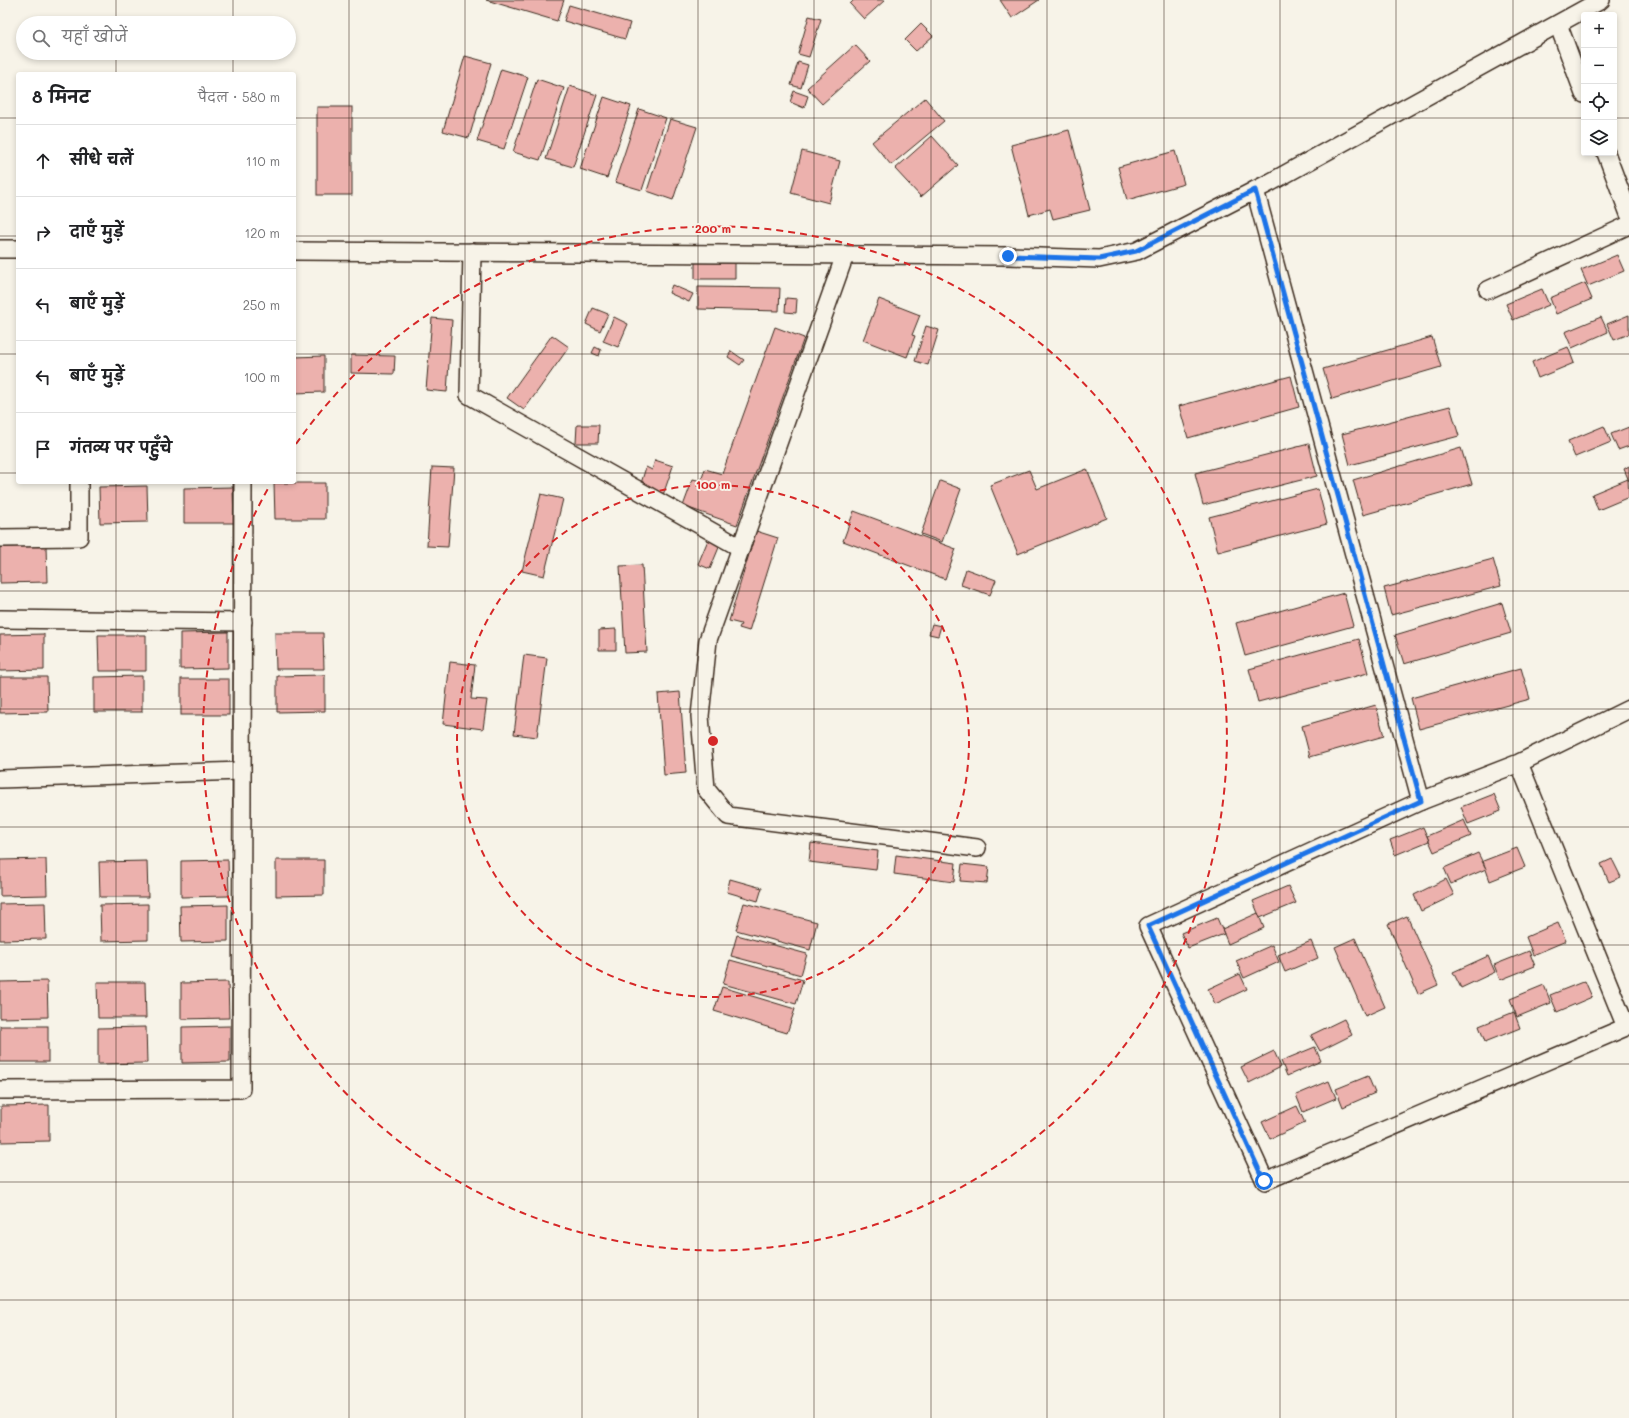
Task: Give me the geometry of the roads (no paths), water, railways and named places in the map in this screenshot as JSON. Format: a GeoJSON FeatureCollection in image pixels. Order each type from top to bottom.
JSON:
{"type":"FeatureCollection","features":[{"type":"Feature","properties":{"kind":"street"},"geometry":{"type":"LineString","coordinates":[[296,251],[1008,256],[1099,259],[1136,251],[1255,190],[1601,0]]}},
{"type":"Feature","properties":{"kind":"street"},"geometry":{"type":"LineString","coordinates":[[1558,24],[1581,86]]}},
{"type":"Feature","properties":{"kind":"street"},"geometry":{"type":"LineString","coordinates":[[1607,156],[1629,214]]}},
{"type":"Feature","properties":{"kind":"street"},"geometry":{"type":"LineString","coordinates":[[1255,190],[1421,801]]}},
{"type":"Feature","properties":{"kind":"street"},"geometry":{"type":"LineString","coordinates":[[1488,290],[1629,225]]}},
{"type":"Feature","properties":{"kind":"street"},"geometry":{"type":"LineString","coordinates":[[0,249],[16,249]]}},
{"type":"Feature","properties":{"kind":"street"},"geometry":{"type":"LineString","coordinates":[[472,252],[469,395],[741,548]]}},
{"type":"Feature","properties":{"kind":"street"},"geometry":{"type":"LineString","coordinates":[[845,255],[708,640],[700,716],[706,789],[728,816],[977,848]]}},
{"type":"Feature","properties":{"kind":"street"},"geometry":{"type":"LineString","coordinates":[[0,538],[79,537],[79,484]]}},
{"type":"Feature","properties":{"kind":"street"},"geometry":{"type":"LineString","coordinates":[[0,1090],[241,1090],[243,484]]}},
{"type":"Feature","properties":{"kind":"street"},"geometry":{"type":"LineString","coordinates":[[0,619],[243,622]]}},
{"type":"Feature","properties":{"kind":"street"},"geometry":{"type":"LineString","coordinates":[[1519,763],[1626,1027],[1264,1181],[1148,926],[1421,801],[1519,763],[1629,709]]}},
{"type":"Feature","properties":{"kind":"street"},"geometry":{"type":"LineString","coordinates":[[0,779],[242,771]]}}]}
